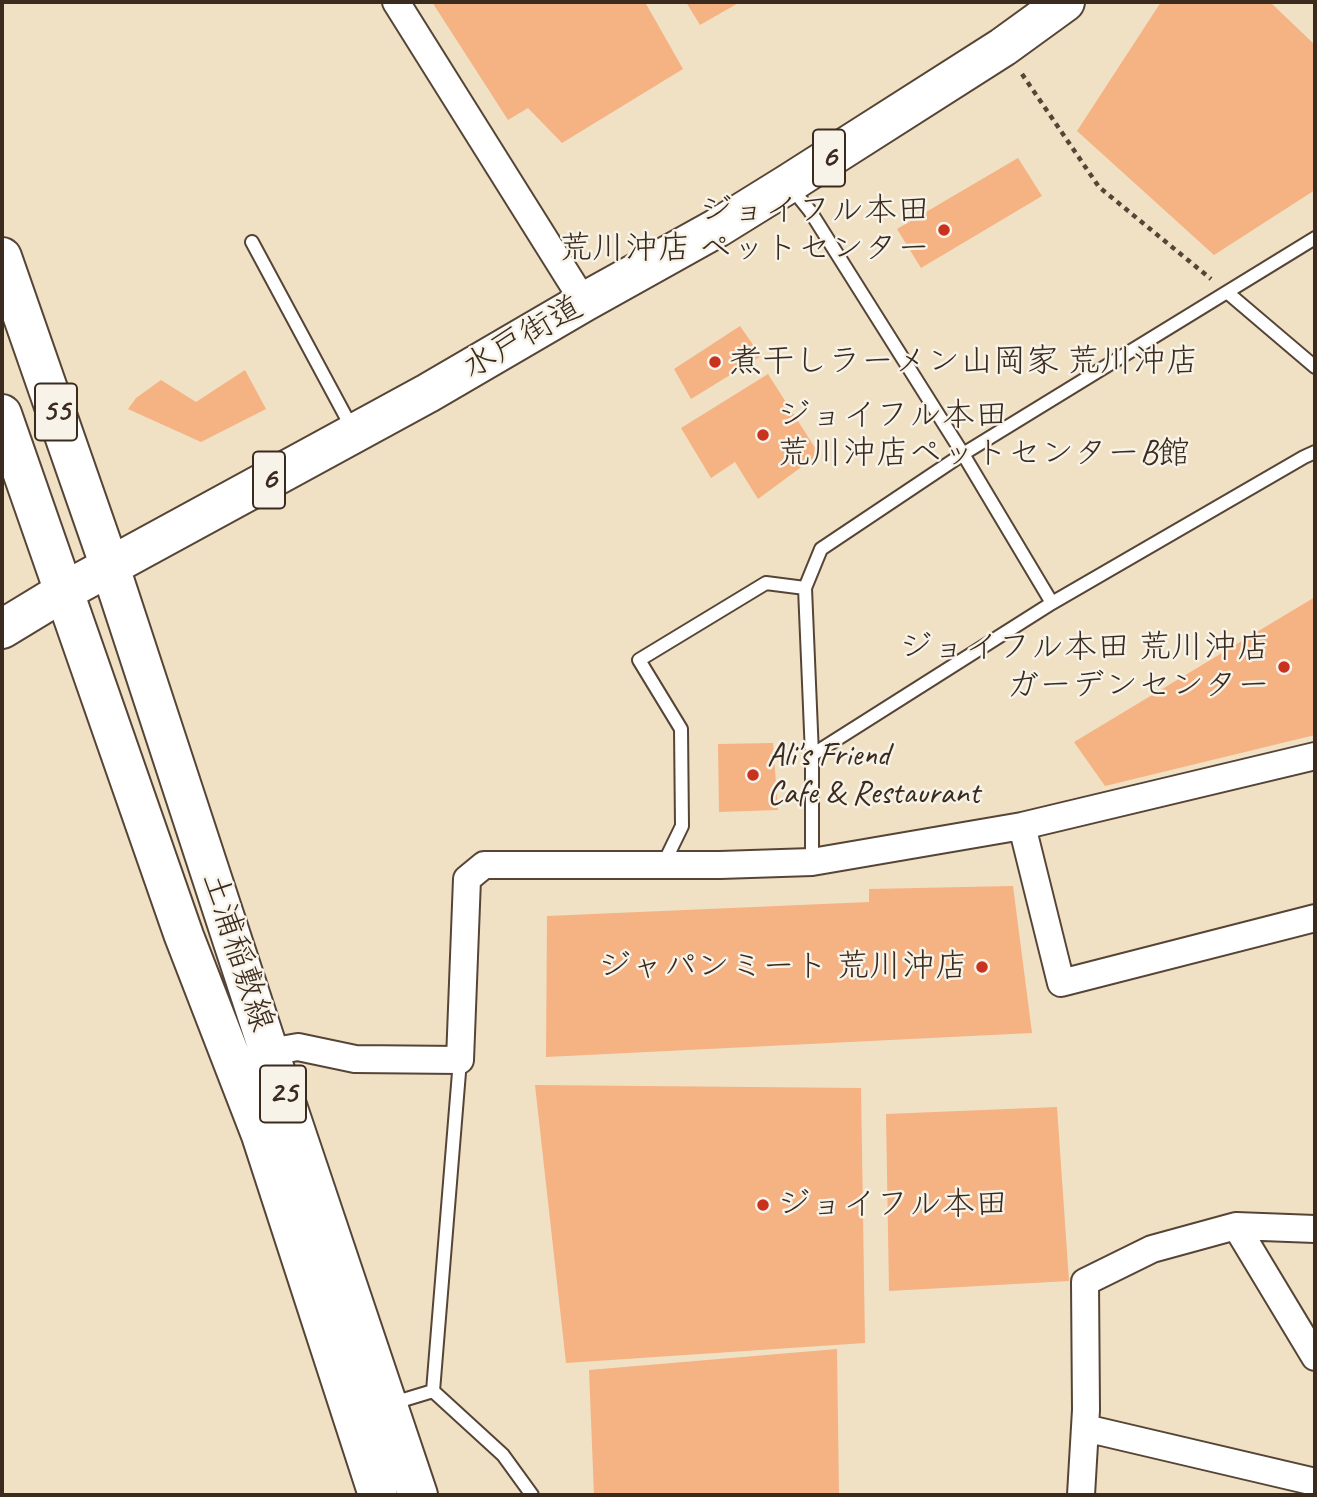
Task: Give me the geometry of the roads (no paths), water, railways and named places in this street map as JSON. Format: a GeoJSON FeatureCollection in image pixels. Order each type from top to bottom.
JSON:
{"type":"FeatureCollection","features":[{"type":"Feature","properties":{"kind":"main road","name":"水戸街道"},"geometry":{"type":"LineString","coordinates":[[2,629],[63,592],[428,393],[718,228],[1003,47],[1065,2]]}},
{"type":"Feature","properties":{"kind":"main road","name":"55"},"geometry":{"type":"LineString","coordinates":[[2,257],[110,567]]}},
{"type":"Feature","properties":{"kind":"main road","name":"55"},"geometry":{"type":"LineString","coordinates":[[2,414],[63,592]]}},
{"type":"Feature","properties":{"kind":"main road","name":"土浦稲敷線"},"geometry":{"type":"LineString","coordinates":[[110,567],[418,1495]]}},
{"type":"Feature","properties":{"kind":"main road","name":"土浦稲敷線"},"geometry":{"type":"LineString","coordinates":[[63,592],[184,936],[261,1135],[378,1495]]}},
{"type":"Feature","properties":{"kind":"street"},"geometry":{"type":"LineString","coordinates":[[396,2],[584,302]]}},
{"type":"Feature","properties":{"kind":"street"},"geometry":{"type":"LineString","coordinates":[[269,1052],[298,1047],[355,1059],[460,1060],[467,878],[484,865],[812,862],[1022,826],[1315,756]]}},
{"type":"Feature","properties":{"kind":"street"},"geometry":{"type":"LineString","coordinates":[[1022,826],[1061,983],[1315,918]]}},
{"type":"Feature","properties":{"kind":"street"},"geometry":{"type":"LineString","coordinates":[[1236,1226],[1315,1357]]}},
{"type":"Feature","properties":{"kind":"street"},"geometry":{"type":"LineString","coordinates":[[1081,1495],[1085,1428],[1084,1282],[1152,1249],[1236,1226],[1315,1229]]}},
{"type":"Feature","properties":{"kind":"street"},"geometry":{"type":"LineString","coordinates":[[1085,1428],[1315,1482]]}},
{"type":"Feature","properties":{"kind":"lane"},"geometry":{"type":"LineString","coordinates":[[788,184],[810,211],[963,454],[1052,603]]}},
{"type":"Feature","properties":{"kind":"lane"},"geometry":{"type":"LineString","coordinates":[[812,862],[813,755],[804,588],[821,549],[963,454],[1315,238]]}},
{"type":"Feature","properties":{"kind":"lane"},"geometry":{"type":"LineString","coordinates":[[252,242],[355,433]]}},
{"type":"Feature","properties":{"kind":"lane"},"geometry":{"type":"LineString","coordinates":[[1228,293],[1315,367]]}},
{"type":"Feature","properties":{"kind":"lane"},"geometry":{"type":"LineString","coordinates":[[813,755],[1052,603],[1315,452]]}},
{"type":"Feature","properties":{"kind":"lane"},"geometry":{"type":"LineString","coordinates":[[663,865],[682,825],[681,729],[639,660],[766,583],[804,588]]}},
{"type":"Feature","properties":{"kind":"lane"},"geometry":{"type":"LineString","coordinates":[[433,1391],[460,1060]]}},
{"type":"Feature","properties":{"kind":"lane"},"geometry":{"type":"LineString","coordinates":[[387,1405],[433,1391]]}},
{"type":"Feature","properties":{"kind":"lane"},"geometry":{"type":"LineString","coordinates":[[433,1391],[503,1455],[532,1495]]}},
{"type":"Feature","properties":{"kind":"place","name":"ジョイフル本田 荒川沖店 ペットセンター"},"geometry":{"type":"Point","coordinates":[944,230]}},
{"type":"Feature","properties":{"kind":"place","name":"煮干しラーメン山岡家 荒川沖店"},"geometry":{"type":"Point","coordinates":[715,362]}},
{"type":"Feature","properties":{"kind":"place","name":"ジョイフル本田 荒川沖店ペットセンターB館"},"geometry":{"type":"Point","coordinates":[763,435]}},
{"type":"Feature","properties":{"kind":"place","name":"ジョイフル本田 荒川沖店 ガーデンセンター"},"geometry":{"type":"Point","coordinates":[1284,667]}},
{"type":"Feature","properties":{"kind":"place","name":"Ali's Friend Cafe & Restaurant"},"geometry":{"type":"Point","coordinates":[753,775]}},
{"type":"Feature","properties":{"kind":"place","name":"ジャパンミート 荒川沖店"},"geometry":{"type":"Point","coordinates":[982,967]}},
{"type":"Feature","properties":{"kind":"place","name":"ジョイフル本田"},"geometry":{"type":"Point","coordinates":[763,1205]}}]}
